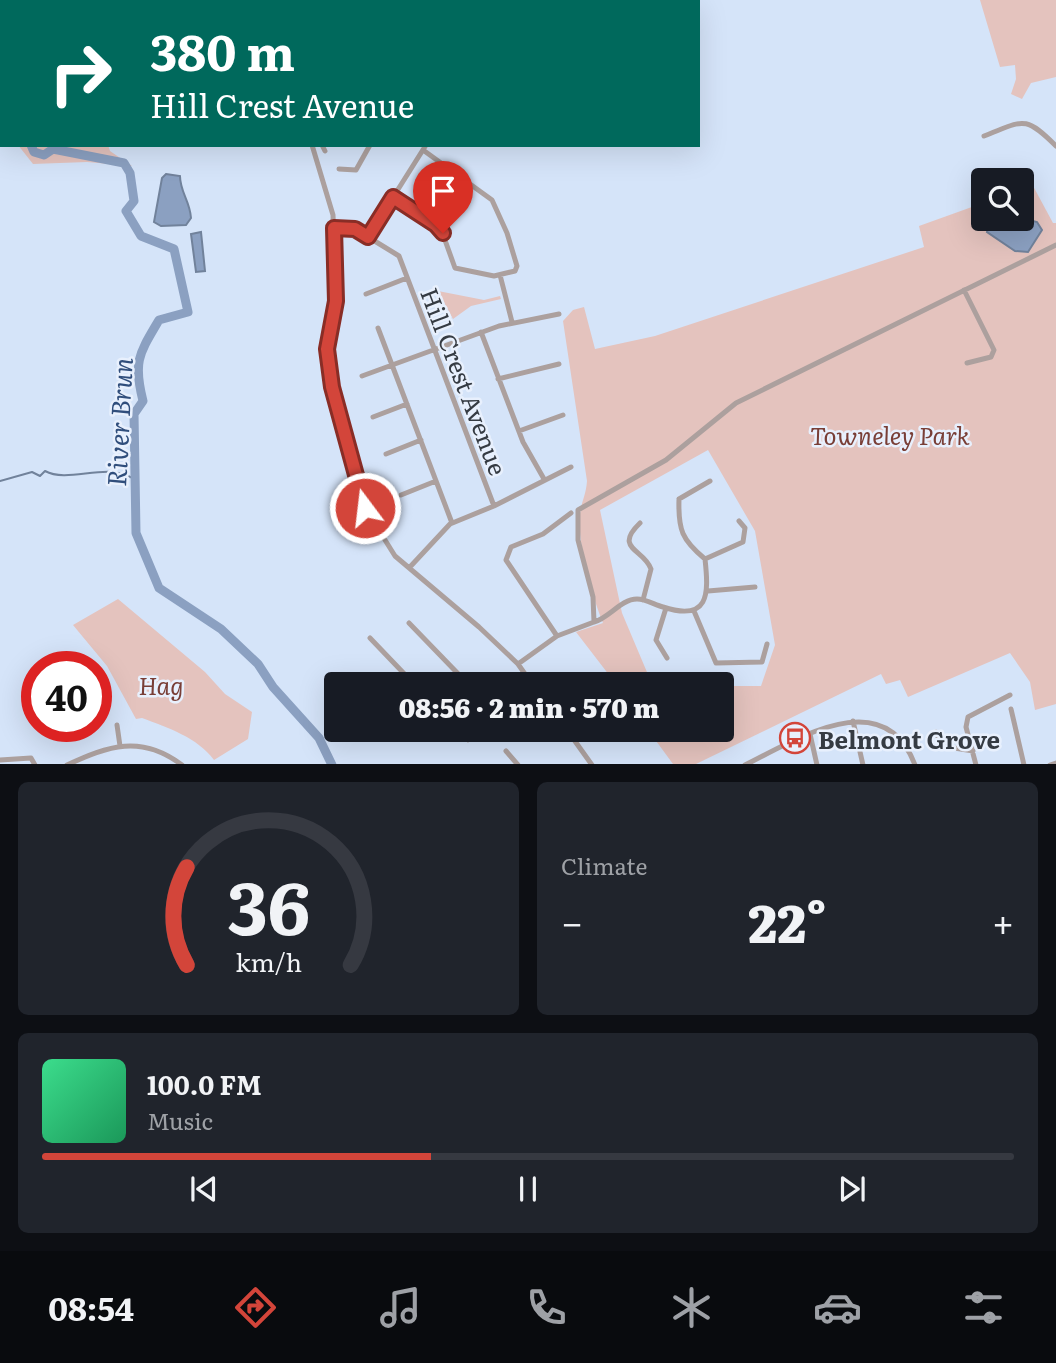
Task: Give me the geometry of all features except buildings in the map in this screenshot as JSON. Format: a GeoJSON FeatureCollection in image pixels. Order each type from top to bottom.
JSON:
{"type":"FeatureCollection","features":[{"type":"Feature","properties":{"kind":"street"},"geometry":{"type":"LineString","coordinates":[[984,136],[1021,122],[1028,123],[1056,146]]}},
{"type":"Feature","properties":{"kind":"street"},"geometry":{"type":"LineString","coordinates":[[313,147],[334,215],[336,301],[327,349],[332,387],[365,508],[395,556],[518,664],[524,672]]}},
{"type":"Feature","properties":{"kind":"street"},"geometry":{"type":"LineString","coordinates":[[338,169],[356,170],[369,147]]}},
{"type":"Feature","properties":{"kind":"street"},"geometry":{"type":"LineString","coordinates":[[368,237],[424,147],[492,200],[507,233],[517,266],[515,271],[500,275],[455,268],[441,229],[393,197]]}},
{"type":"Feature","properties":{"kind":"street","name":"Hill Crest Avenue"},"geometry":{"type":"LineString","coordinates":[[334,228],[355,229],[398,256],[494,506]]}},
{"type":"Feature","properties":{"kind":"street"},"geometry":{"type":"LineString","coordinates":[[594,622],[593,597],[578,540],[578,510],[666,460],[736,403],[1056,245]]}},
{"type":"Feature","properties":{"kind":"street"},"geometry":{"type":"LineString","coordinates":[[500,275],[512,322]]}},
{"type":"Feature","properties":{"kind":"street"},"geometry":{"type":"LineString","coordinates":[[366,294],[407,278]]}},
{"type":"Feature","properties":{"kind":"street"},"geometry":{"type":"LineString","coordinates":[[964,290],[995,350],[991,357],[967,363]]}},
{"type":"Feature","properties":{"kind":"street"},"geometry":{"type":"LineString","coordinates":[[362,376],[512,322],[559,314]]}},
{"type":"Feature","properties":{"kind":"street"},"geometry":{"type":"LineString","coordinates":[[379,328],[452,523]]}},
{"type":"Feature","properties":{"kind":"street"},"geometry":{"type":"LineString","coordinates":[[481,332],[519,431],[544,479]]}},
{"type":"Feature","properties":{"kind":"street"},"geometry":{"type":"LineString","coordinates":[[498,379],[559,364]]}},
{"type":"Feature","properties":{"kind":"street"},"geometry":{"type":"LineString","coordinates":[[373,417],[407,404]]}},
{"type":"Feature","properties":{"kind":"street"},"geometry":{"type":"LineString","coordinates":[[519,431],[563,415]]}},
{"type":"Feature","properties":{"kind":"street"},"geometry":{"type":"LineString","coordinates":[[386,454],[421,440]]}},
{"type":"Feature","properties":{"kind":"street"},"geometry":{"type":"LineString","coordinates":[[409,568],[452,523],[494,506],[571,467]]}},
{"type":"Feature","properties":{"kind":"street"},"geometry":{"type":"LineString","coordinates":[[401,495],[436,481]]}},
{"type":"Feature","properties":{"kind":"street"},"geometry":{"type":"LineString","coordinates":[[679,499],[710,481]]}},
{"type":"Feature","properties":{"kind":"street"},"geometry":{"type":"LineString","coordinates":[[671,494],[679,499]]}},
{"type":"Feature","properties":{"kind":"street"},"geometry":{"type":"LineString","coordinates":[[518,664],[557,636],[594,622],[628,600],[643,600],[682,613],[694,611],[702,605],[708,591],[705,559],[686,544],[678,521],[679,499]]}},
{"type":"Feature","properties":{"kind":"street"},"geometry":{"type":"LineString","coordinates":[[557,636],[506,560],[511,547],[543,534],[571,513]]}},
{"type":"Feature","properties":{"kind":"street"},"geometry":{"type":"LineString","coordinates":[[705,559],[743,542],[745,528],[739,521]]}},
{"type":"Feature","properties":{"kind":"street"},"geometry":{"type":"LineString","coordinates":[[640,523],[632,531],[629,541],[632,549],[651,569],[643,600]]}},
{"type":"Feature","properties":{"kind":"street"},"geometry":{"type":"LineString","coordinates":[[708,591],[755,587]]}},
{"type":"Feature","properties":{"kind":"street"},"geometry":{"type":"LineString","coordinates":[[667,608],[656,640],[667,658]]}},
{"type":"Feature","properties":{"kind":"street"},"geometry":{"type":"LineString","coordinates":[[694,611],[716,663],[762,662],[767,644]]}},
{"type":"Feature","properties":{"kind":"street"},"geometry":{"type":"LineString","coordinates":[[409,623],[456,672]]}},
{"type":"Feature","properties":{"kind":"street"},"geometry":{"type":"LineString","coordinates":[[370,638],[403,672]]}},
{"type":"Feature","properties":{"kind":"street"},"geometry":{"type":"LineString","coordinates":[[976,764],[967,727],[968,717],[1010,695]]}},
{"type":"Feature","properties":{"kind":"street"},"geometry":{"type":"LineString","coordinates":[[1011,709],[1024,764]]}},
{"type":"Feature","properties":{"kind":"street"},"geometry":{"type":"LineString","coordinates":[[853,721],[863,764]]}},
{"type":"Feature","properties":{"kind":"street"},"geometry":{"type":"LineString","coordinates":[[747,764],[827,726],[853,721],[867,723],[892,734],[908,749],[915,764]]}},
{"type":"Feature","properties":{"kind":"street"},"geometry":{"type":"LineString","coordinates":[[117,725],[120,746]]}},
{"type":"Feature","properties":{"kind":"street"},"geometry":{"type":"LineString","coordinates":[[936,732],[942,746],[973,751]]}},
{"type":"Feature","properties":{"kind":"street"},"geometry":{"type":"LineString","coordinates":[[810,734],[817,764]]}},
{"type":"Feature","properties":{"kind":"street"},"geometry":{"type":"LineString","coordinates":[[575,742],[589,764]]}},
{"type":"Feature","properties":{"kind":"street"},"geometry":{"type":"LineString","coordinates":[[67,764],[106,748],[120,746],[154,750],[179,764]]}},
{"type":"Feature","properties":{"kind":"street"},"geometry":{"type":"LineString","coordinates":[[506,751],[514,763]]}},
{"type":"Feature","properties":{"kind":"street"},"geometry":{"type":"LineString","coordinates":[[762,757],[765,764]]}},
{"type":"Feature","properties":{"kind":"street"},"geometry":{"type":"LineString","coordinates":[[0,760],[31,758],[34,764]]}},
{"type":"Feature","properties":{"kind":"green space"},"geometry":{"type":"Polygon","coordinates":[[[980,0],[1056,0],[1056,77],[1031,83],[1022,99],[1011,94],[1016,79],[1015,65],[1000,67],[980,0]]]}},
{"type":"Feature","properties":{"kind":"green space"},"geometry":{"type":"Polygon","coordinates":[[[20,147],[109,147],[110,151],[132,166],[87,162],[33,164],[20,147]]]}},
{"type":"Feature","properties":{"kind":"green space","name":"Towneley Park"},"geometry":{"type":"Polygon","coordinates":[[[1034,188],[1053,223],[1056,223],[1056,704],[1035,710],[1030,682],[1010,653],[908,697],[900,680],[886,684],[881,674],[696,764],[673,764],[657,742],[734,742],[734,686],[761,686],[775,645],[755,531],[708,450],[600,510],[622,613],[647,672],[607,672],[576,632],[603,623],[590,584],[581,540],[580,514],[587,481],[563,321],[573,310],[584,307],[595,349],[655,336],[924,247],[919,226],[971,207],[971,231],[1034,231],[1034,188]]]}},
{"type":"Feature","properties":{"kind":"green space"},"geometry":{"type":"Polygon","coordinates":[[[438,291],[484,300],[500,296],[501,299],[471,306],[453,319],[438,291]]]}},
{"type":"Feature","properties":{"kind":"green space","name":"Hag"},"geometry":{"type":"Polygon","coordinates":[[[118,599],[205,672],[225,694],[252,712],[248,739],[214,760],[199,745],[181,734],[142,718],[136,719],[112,675],[112,651],[95,651],[73,625],[118,599]]]}},
{"type":"Feature","properties":{"kind":"water"},"geometry":{"type":"Polygon","coordinates":[[[166,174],[180,176],[191,218],[186,225],[161,226],[154,222],[162,178],[166,174]]]}},
{"type":"Feature","properties":{"kind":"water"},"geometry":{"type":"Polygon","coordinates":[[[1034,221],[1042,230],[1028,252],[1015,251],[987,232],[1034,231],[1034,221]]]}},
{"type":"Feature","properties":{"kind":"water"},"geometry":{"type":"Polygon","coordinates":[[[201,232],[205,271],[196,272],[191,234],[201,232]]]}},
{"type":"Feature","properties":{"kind":"waterway","name":"River Brun"},"geometry":{"type":"LineString","coordinates":[[32,147],[34,152],[44,155],[53,149],[124,163],[130,173],[134,201],[126,211],[141,236],[174,249],[188,312],[159,320],[140,358],[138,376],[143,401],[134,414],[136,533],[159,588],[221,629],[258,664],[273,687],[319,738],[332,764]]}},
{"type":"Feature","properties":{"kind":"waterway"},"geometry":{"type":"LineString","coordinates":[[0,481],[32,472],[40,476],[45,471],[65,475],[113,472],[134,479]]}},
{"type":"Feature","properties":{"kind":"place","name":"Belmont Grove"},"geometry":{"type":"Point","coordinates":[795,738]}},
{"type":"Feature","properties":{"kind":"route"},"geometry":{"type":"LineString","coordinates":[[365,508],[332,387],[327,349],[336,301],[334,228],[355,229],[368,237],[393,197],[436,225],[443,233]]}}]}
